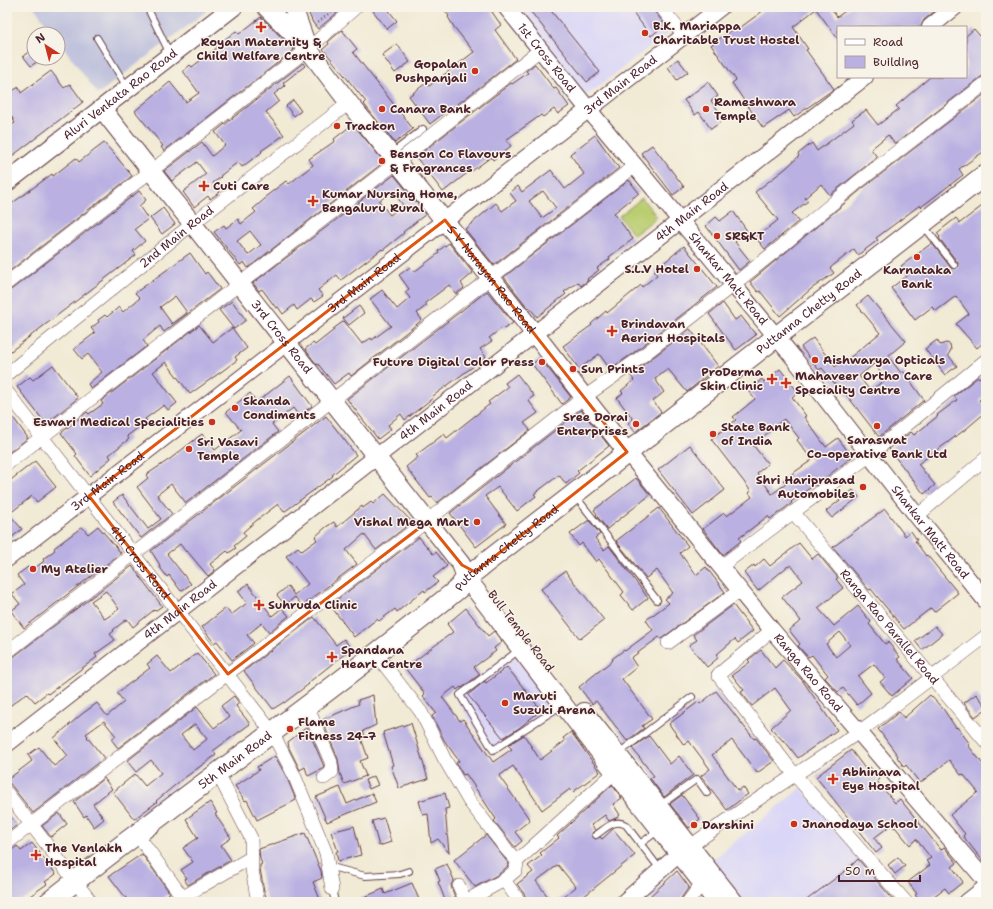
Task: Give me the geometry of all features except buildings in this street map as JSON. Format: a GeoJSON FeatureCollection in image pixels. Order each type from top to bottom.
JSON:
{"type":"FeatureCollection","features":[{"type":"Feature","properties":{"kind":"main road","name":"Aluri Venkata Rao Road"},"geometry":{"type":"LineString","coordinates":[[7,182],[233,7]]}},
{"type":"Feature","properties":{"kind":"main road"},"geometry":{"type":"LineString","coordinates":[[266,7],[305,41]]}},
{"type":"Feature","properties":{"kind":"main road","name":"S V Narayan Rao Road"},"geometry":{"type":"LineString","coordinates":[[293,7],[305,41],[349,103],[445,220],[583,398],[630,456]]}},
{"type":"Feature","properties":{"kind":"main road","name":"3rd Cross Road"},"geometry":{"type":"LineString","coordinates":[[102,109],[427,522],[469,578]]}},
{"type":"Feature","properties":{"kind":"main road","name":"Puttanna Chetty Road"},"geometry":{"type":"LineString","coordinates":[[469,578],[630,456],[779,340],[986,174]]}},
{"type":"Feature","properties":{"kind":"main road","name":"Puttanna Chetty Road"},"geometry":{"type":"LineString","coordinates":[[779,340],[927,230],[986,184]]}},
{"type":"Feature","properties":{"kind":"main road","name":"Puttanna Chetty Road"},"geometry":{"type":"LineString","coordinates":[[469,578],[580,502],[630,456]]}},
{"type":"Feature","properties":{"kind":"main road","name":"Bull Temple Road"},"geometry":{"type":"LineString","coordinates":[[469,578],[563,704],[613,763],[658,807],[685,850],[702,883],[717,902]]}},
{"type":"Feature","properties":{"kind":"main road","name":"Bull Temple Road"},"geometry":{"type":"LineString","coordinates":[[469,578],[613,763],[660,830],[685,850],[734,902]]}},
{"type":"Feature","properties":{"kind":"main road","name":"5th Main Road"},"geometry":{"type":"LineString","coordinates":[[48,902],[376,654],[469,578]]}},
{"type":"Feature","properties":{"kind":"street"},"geometry":{"type":"LineString","coordinates":[[7,283],[150,171],[305,41],[356,7]]}},
{"type":"Feature","properties":{"kind":"street","name":"1st Cross Road"},"geometry":{"type":"LineString","coordinates":[[506,7],[588,109]]}},
{"type":"Feature","properties":{"kind":"street"},"geometry":{"type":"LineString","coordinates":[[661,7],[684,36]]}},
{"type":"Feature","properties":{"kind":"street","name":"3rd Main Road"},"geometry":{"type":"LineString","coordinates":[[7,559],[721,7]]}},
{"type":"Feature","properties":{"kind":"street"},"geometry":{"type":"LineString","coordinates":[[931,26],[955,7]]}},
{"type":"Feature","properties":{"kind":"street"},"geometry":{"type":"LineString","coordinates":[[7,464],[239,284],[394,158],[540,50]]}},
{"type":"Feature","properties":{"kind":"street","name":"4th Main Road"},"geometry":{"type":"LineString","coordinates":[[7,744],[864,78]]}},
{"type":"Feature","properties":{"kind":"street"},"geometry":{"type":"LineString","coordinates":[[7,844],[427,522],[583,398],[637,360],[783,245],[858,182],[986,83]]}},
{"type":"Feature","properties":{"kind":"street","name":"2nd Main Road"},"geometry":{"type":"LineString","coordinates":[[7,374],[192,224],[349,103]]}},
{"type":"Feature","properties":{"kind":"street","name":"Shankar Matt Road"},"geometry":{"type":"LineString","coordinates":[[588,109],[636,165],[779,340],[870,454],[917,516],[986,601]]}},
{"type":"Feature","properties":{"kind":"street"},"geometry":{"type":"LineString","coordinates":[[7,652],[636,165]]}},
{"type":"Feature","properties":{"kind":"street"},"geometry":{"type":"LineString","coordinates":[[720,567],[870,454],[986,360]]}},
{"type":"Feature","properties":{"kind":"street","name":"4th Cross Road"},"geometry":{"type":"LineString","coordinates":[[7,392],[272,732],[294,776],[326,853],[332,889]]}},
{"type":"Feature","properties":{"kind":"street","name":"Ranga Rao Road"},"geometry":{"type":"LineString","coordinates":[[630,456],[772,630],[986,881]]}},
{"type":"Feature","properties":{"kind":"street"},"geometry":{"type":"LineString","coordinates":[[917,516],[986,458]]}},
{"type":"Feature","properties":{"kind":"street","name":"Ranga Rao Parallel Road"},"geometry":{"type":"LineString","coordinates":[[793,512],[986,742]]}},
{"type":"Feature","properties":{"kind":"street"},"geometry":{"type":"LineString","coordinates":[[668,643],[739,590]]}},
{"type":"Feature","properties":{"kind":"street"},"geometry":{"type":"LineString","coordinates":[[772,630],[718,675],[794,774],[906,902]]}},
{"type":"Feature","properties":{"kind":"street"},"geometry":{"type":"LineString","coordinates":[[624,902],[685,850],[794,774],[859,731],[932,678],[986,636]]}},
{"type":"Feature","properties":{"kind":"street"},"geometry":{"type":"LineString","coordinates":[[376,654],[421,712],[444,758],[469,801],[517,861]]}},
{"type":"Feature","properties":{"kind":"street"},"geometry":{"type":"LineString","coordinates":[[307,706],[332,762],[332,772],[324,778]]}},
{"type":"Feature","properties":{"kind":"street"},"geometry":{"type":"LineString","coordinates":[[459,886],[466,902],[504,880],[516,870],[517,861],[613,763]]}},
{"type":"Feature","properties":{"kind":"street"},"geometry":{"type":"LineString","coordinates":[[218,774],[251,838],[252,870],[258,902]]}},
{"type":"Feature","properties":{"kind":"street"},"geometry":{"type":"LineString","coordinates":[[7,793],[91,902]]}},
{"type":"Feature","properties":{"kind":"street"},"geometry":{"type":"LineString","coordinates":[[137,834],[185,899],[252,857]]}},
{"type":"Feature","properties":{"kind":"street"},"geometry":{"type":"LineString","coordinates":[[504,880],[520,902]]}},
{"type":"Feature","properties":{"kind":"street"},"geometry":{"type":"LineString","coordinates":[[688,902],[702,883]]}},
{"type":"Feature","properties":{"kind":"street"},"geometry":{"type":"LineString","coordinates":[[967,902],[986,887]]}},
{"type":"Feature","properties":{"kind":"lane"},"geometry":{"type":"LineString","coordinates":[[147,7],[171,55]]}},
{"type":"Feature","properties":{"kind":"lane"},"geometry":{"type":"LineString","coordinates":[[96,38],[128,88]]}},
{"type":"Feature","properties":{"kind":"lane"},"geometry":{"type":"LineString","coordinates":[[394,158],[423,130]]}},
{"type":"Feature","properties":{"kind":"lane"},"geometry":{"type":"LineString","coordinates":[[927,230],[954,265]]}},
{"type":"Feature","properties":{"kind":"lane"},"geometry":{"type":"LineString","coordinates":[[580,502],[657,600]]}},
{"type":"Feature","properties":{"kind":"lane"},"geometry":{"type":"LineString","coordinates":[[521,649],[460,695],[493,750],[563,704]]}},
{"type":"Feature","properties":{"kind":"lane"},"geometry":{"type":"LineString","coordinates":[[613,763],[692,697]]}},
{"type":"Feature","properties":{"kind":"lane"},"geometry":{"type":"LineString","coordinates":[[658,807],[697,779],[707,793]]}},
{"type":"Feature","properties":{"kind":"lane"},"geometry":{"type":"LineString","coordinates":[[596,835],[614,823],[618,822],[626,825],[661,870]]}},
{"type":"Feature","properties":{"kind":"lane"},"geometry":{"type":"LineString","coordinates":[[640,844],[660,830]]}},
{"type":"Feature","properties":{"kind":"lane"},"geometry":{"type":"LineString","coordinates":[[328,866],[365,876],[400,874],[409,871]]}},
{"type":"Feature","properties":{"kind":"lane"},"geometry":{"type":"LineString","coordinates":[[332,889],[335,902]]}},
{"type":"Feature","properties":{"kind":"path"},"geometry":{"type":"LineString","coordinates":[[305,41],[337,7]]}},
{"type":"Feature","properties":{"kind":"highlighted area"},"geometry":{"type":"Polygon","coordinates":[[[445,220],[627,452],[475,572],[462,565],[427,522],[228,674],[89,496],[445,220]]]}},
{"type":"Feature","properties":{"kind":"shaded area"},"geometry":{"type":"Polygon","coordinates":[[[34,7],[203,7],[207,11],[98,94],[66,51],[66,26],[48,26],[34,7]]]}},
{"type":"Feature","properties":{"kind":"shaded area"},"geometry":{"type":"Polygon","coordinates":[[[516,7],[655,7],[673,29],[586,96],[516,7]]]}},
{"type":"Feature","properties":{"kind":"shaded area"},"geometry":{"type":"Polygon","coordinates":[[[511,652],[557,712],[493,755],[454,696],[511,652]]]}},
{"type":"Feature","properties":{"kind":"shaded area","name":"Jnanodaya School"},"geometry":{"type":"Polygon","coordinates":[[[801,788],[897,902],[744,902],[711,861],[801,788]]]}},
{"type":"Feature","properties":{"kind":"green space"},"geometry":{"type":"Polygon","coordinates":[[[642,198],[657,217],[634,235],[619,216],[642,198]]]}},
{"type":"Feature","properties":{"kind":"place","name":"Royan Maternity & Child Welfare Centre"},"geometry":{"type":"Point","coordinates":[261,27]}},
{"type":"Feature","properties":{"kind":"place","name":"B.K. Mariappa Charitable Trust Hostel"},"geometry":{"type":"Point","coordinates":[645,33]}},
{"type":"Feature","properties":{"kind":"place","name":"Gopalan Pushpanjali"},"geometry":{"type":"Point","coordinates":[475,71]}},
{"type":"Feature","properties":{"kind":"place","name":"Canara Bank"},"geometry":{"type":"Point","coordinates":[382,109]}},
{"type":"Feature","properties":{"kind":"place","name":"Rameshwara Temple"},"geometry":{"type":"Point","coordinates":[706,109]}},
{"type":"Feature","properties":{"kind":"place","name":"Trackon"},"geometry":{"type":"Point","coordinates":[337,126]}},
{"type":"Feature","properties":{"kind":"place","name":"Benson Co Flavours & Fragrances"},"geometry":{"type":"Point","coordinates":[382,161]}},
{"type":"Feature","properties":{"kind":"place","name":"Cuti Care"},"geometry":{"type":"Point","coordinates":[204,186]}},
{"type":"Feature","properties":{"kind":"place","name":"Kumar Nursing Home, Bengaluru Rural"},"geometry":{"type":"Point","coordinates":[313,201]}},
{"type":"Feature","properties":{"kind":"place","name":"SR&KT"},"geometry":{"type":"Point","coordinates":[717,236]}},
{"type":"Feature","properties":{"kind":"place","name":"Karnataka Bank"},"geometry":{"type":"Point","coordinates":[917,257]}},
{"type":"Feature","properties":{"kind":"place","name":"S.L.V Hotel"},"geometry":{"type":"Point","coordinates":[697,269]}},
{"type":"Feature","properties":{"kind":"place","name":"Brindavan Aerion Hospitals"},"geometry":{"type":"Point","coordinates":[612,331]}},
{"type":"Feature","properties":{"kind":"place","name":"Aishwarya Opticals"},"geometry":{"type":"Point","coordinates":[815,360]}},
{"type":"Feature","properties":{"kind":"place","name":"Future Digital Color Press"},"geometry":{"type":"Point","coordinates":[542,362]}},
{"type":"Feature","properties":{"kind":"place","name":"Sun Prints"},"geometry":{"type":"Point","coordinates":[573,369]}},
{"type":"Feature","properties":{"kind":"place","name":"ProDerma Skin Clinic"},"geometry":{"type":"Point","coordinates":[772,379]}},
{"type":"Feature","properties":{"kind":"place","name":"Mahaveer Ortho Care Speciality Centre"},"geometry":{"type":"Point","coordinates":[786,383]}},
{"type":"Feature","properties":{"kind":"place","name":"Skanda Condiments"},"geometry":{"type":"Point","coordinates":[235,408]}},
{"type":"Feature","properties":{"kind":"place","name":"Eswari Medical Specialities"},"geometry":{"type":"Point","coordinates":[212,422]}},
{"type":"Feature","properties":{"kind":"place","name":"Sree Dorai Enterprises"},"geometry":{"type":"Point","coordinates":[636,424]}},
{"type":"Feature","properties":{"kind":"place","name":"Saraswat Co-operative Bank Ltd"},"geometry":{"type":"Point","coordinates":[877,426]}},
{"type":"Feature","properties":{"kind":"place","name":"State Bank of India"},"geometry":{"type":"Point","coordinates":[713,434]}},
{"type":"Feature","properties":{"kind":"place","name":"Sri Vasavi Temple"},"geometry":{"type":"Point","coordinates":[189,449]}},
{"type":"Feature","properties":{"kind":"place","name":"Shri Hariprasad Automobiles"},"geometry":{"type":"Point","coordinates":[863,487]}},
{"type":"Feature","properties":{"kind":"place","name":"Vishal Mega Mart"},"geometry":{"type":"Point","coordinates":[477,522]}},
{"type":"Feature","properties":{"kind":"place","name":"My Atelier"},"geometry":{"type":"Point","coordinates":[33,569]}},
{"type":"Feature","properties":{"kind":"place","name":"Suhruda Clinic"},"geometry":{"type":"Point","coordinates":[259,605]}},
{"type":"Feature","properties":{"kind":"place","name":"Spandana Heart Centre"},"geometry":{"type":"Point","coordinates":[332,657]}},
{"type":"Feature","properties":{"kind":"place","name":"Maruti Suzuki Arena"},"geometry":{"type":"Point","coordinates":[505,703]}},
{"type":"Feature","properties":{"kind":"place","name":"Flame Fitness 24-7"},"geometry":{"type":"Point","coordinates":[290,729]}},
{"type":"Feature","properties":{"kind":"place","name":"Abhinava Eye Hospital"},"geometry":{"type":"Point","coordinates":[833,779]}},
{"type":"Feature","properties":{"kind":"place","name":"Jnanodaya School"},"geometry":{"type":"Point","coordinates":[794,824]}},
{"type":"Feature","properties":{"kind":"place","name":"Darshini"},"geometry":{"type":"Point","coordinates":[694,825]}},
{"type":"Feature","properties":{"kind":"place","name":"The Venlakh Hospital"},"geometry":{"type":"Point","coordinates":[36,855]}}]}
